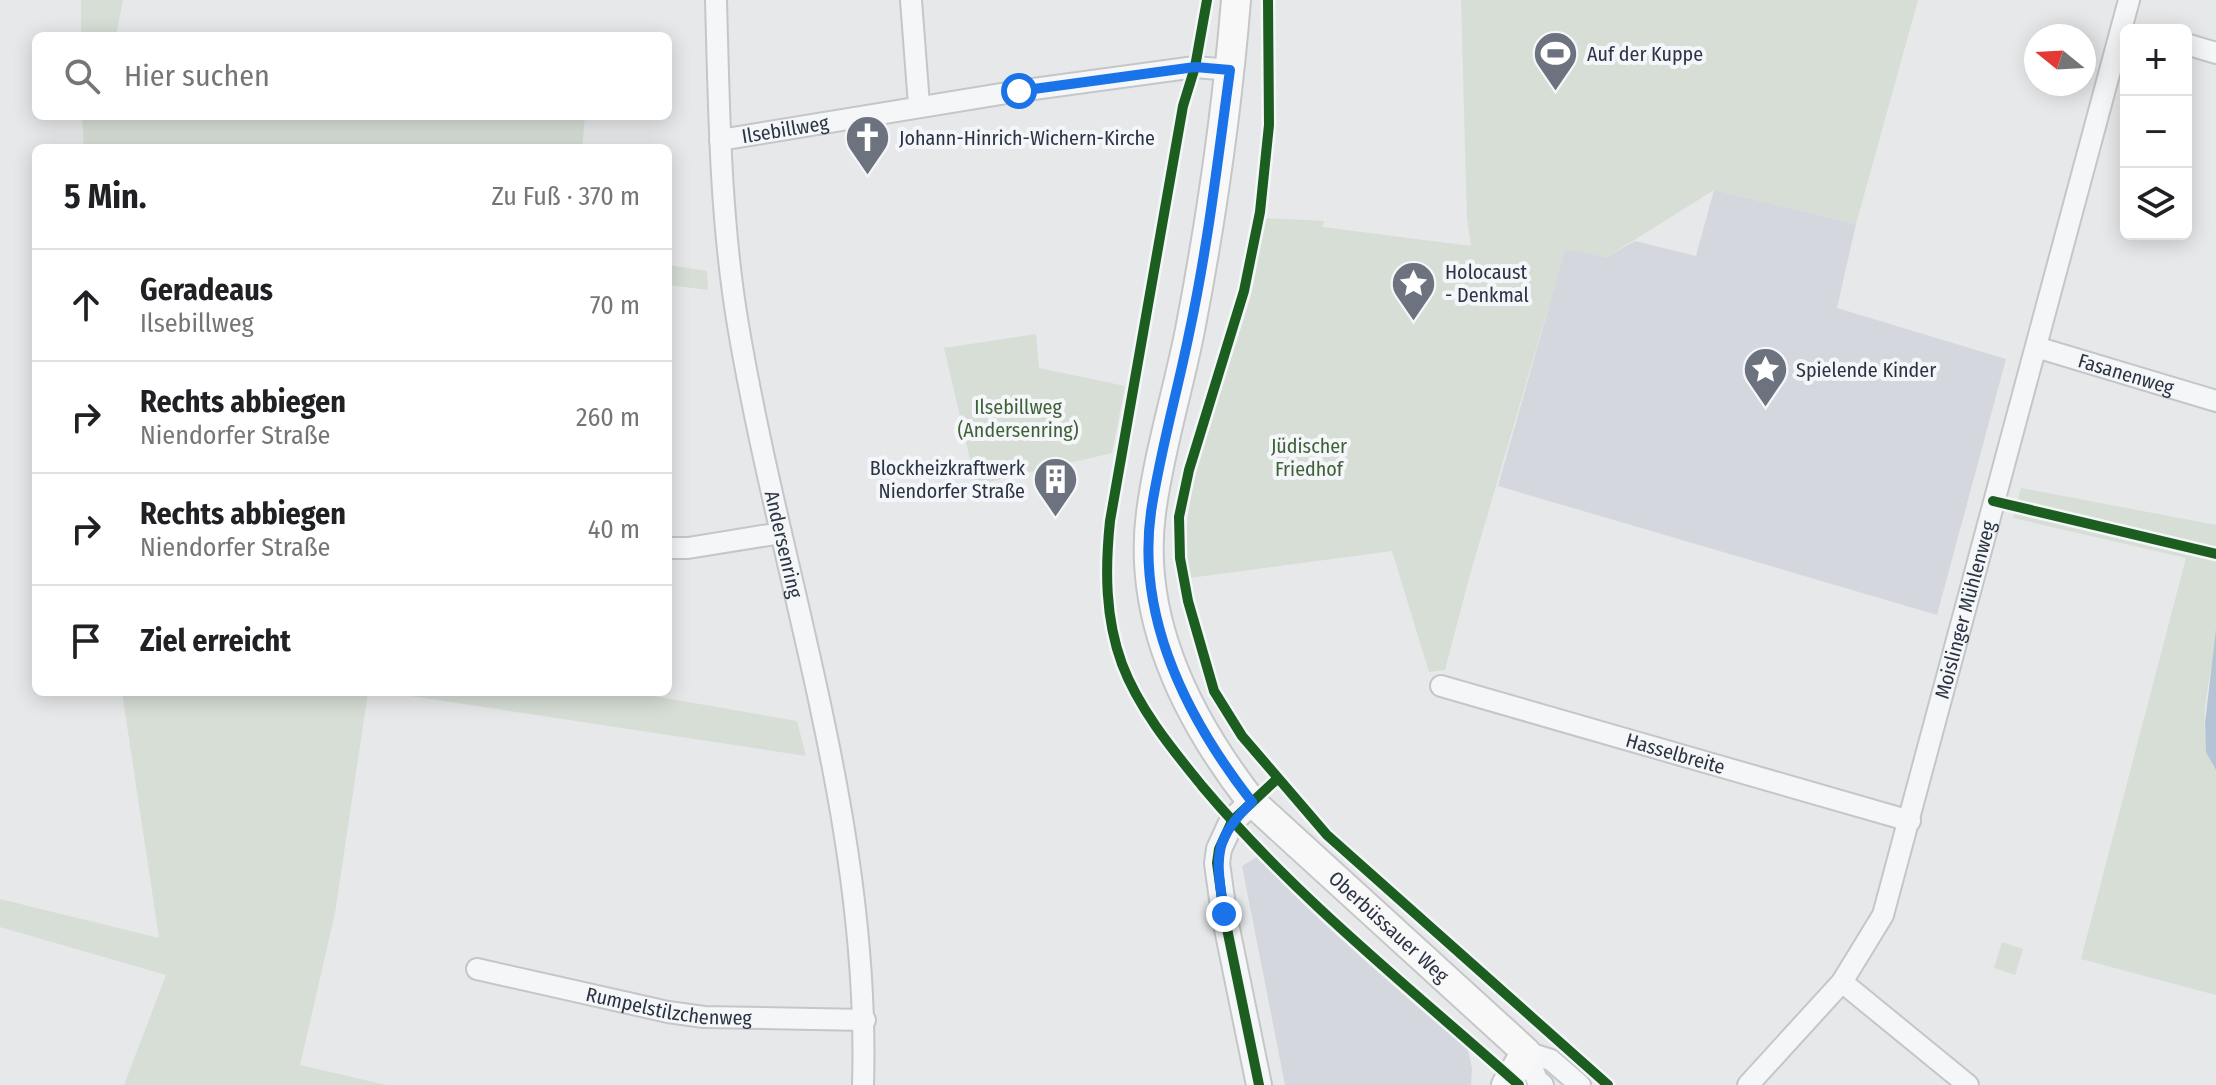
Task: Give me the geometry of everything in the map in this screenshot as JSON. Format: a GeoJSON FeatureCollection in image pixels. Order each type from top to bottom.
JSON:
{"type":"FeatureCollection","features":[{"type":"Feature","properties":{"kind":"main road","name":"Oberbüssauer Weg"},"geometry":{"type":"LineString","coordinates":[[1236,0],[1212,208],[1190,331],[1151,514],[1149,548],[1156,610],[1176,678],[1200,728],[1252,802],[1526,1052]]}},
{"type":"Feature","properties":{"kind":"main road"},"geometry":{"type":"LineString","coordinates":[[1506,1085],[1526,1052]]}},
{"type":"Feature","properties":{"kind":"street","name":"Andersenring"},"geometry":{"type":"LineString","coordinates":[[716,0],[720,140],[728,253],[738,327],[830,747],[858,918],[865,1020],[863,1085]]}},
{"type":"Feature","properties":{"kind":"street"},"geometry":{"type":"LineString","coordinates":[[911,0],[919,105]]}},
{"type":"Feature","properties":{"kind":"street","name":"Moislinger Mühlenweg"},"geometry":{"type":"LineString","coordinates":[[2129,0],[2132,24]]}},
{"type":"Feature","properties":{"kind":"street"},"geometry":{"type":"LineString","coordinates":[[2192,46],[2216,53]]}},
{"type":"Feature","properties":{"kind":"street","name":"Ilsebillweg"},"geometry":{"type":"LineString","coordinates":[[720,140],[919,105],[1195,67],[1230,70]]}},
{"type":"Feature","properties":{"kind":"street","name":"Moislinger Mühlenweg"},"geometry":{"type":"LineString","coordinates":[[1748,1085],[1842,982],[1883,915],[2036,347],[2120,67]]}},
{"type":"Feature","properties":{"kind":"street","name":"Fasanenweg"},"geometry":{"type":"LineString","coordinates":[[2036,347],[2216,401]]}},
{"type":"Feature","properties":{"kind":"street"},"geometry":{"type":"LineString","coordinates":[[672,548],[781,533]]}},
{"type":"Feature","properties":{"kind":"street","name":"Hasselbreite"},"geometry":{"type":"LineString","coordinates":[[1441,686],[1910,821]]}},
{"type":"Feature","properties":{"kind":"street"},"geometry":{"type":"LineString","coordinates":[[1252,802],[1232,821],[1219,849],[1217,863],[1224,914],[1259,1085]]}},
{"type":"Feature","properties":{"kind":"street","name":"Rumpelstilzchenweg"},"geometry":{"type":"LineString","coordinates":[[477,969],[680,1014],[865,1020]]}},
{"type":"Feature","properties":{"kind":"street"},"geometry":{"type":"LineString","coordinates":[[1842,982],[1968,1085]]}},
{"type":"Feature","properties":{"kind":"street","name":"Oberbüssauer Weg"},"geometry":{"type":"LineString","coordinates":[[1526,1052],[1537,1080],[1543,1085]]}},
{"type":"Feature","properties":{"kind":"street","name":"Oberbüssauer Weg"},"geometry":{"type":"LineString","coordinates":[[1526,1052],[1551,1060],[1580,1085]]}},
{"type":"Feature","properties":{"kind":"shaded area"},"geometry":{"type":"Polygon","coordinates":[[[1714,190],[1856,224],[1837,308],[2006,359],[1937,615],[1498,486],[1565,249],[1607,257],[1635,241],[1696,256],[1714,190]]]}},
{"type":"Feature","properties":{"kind":"shaded area"},"geometry":{"type":"Polygon","coordinates":[[[1260,855],[1296,893],[1467,1046],[1472,1068],[1471,1085],[1285,1085],[1242,866],[1260,855]]]}},
{"type":"Feature","properties":{"kind":"green space"},"geometry":{"type":"Polygon","coordinates":[[[81,0],[123,0],[117,32],[81,32],[81,0]]]}},
{"type":"Feature","properties":{"kind":"green space","name":"Jüdischer Friedhof"},"geometry":{"type":"Polygon","coordinates":[[[1461,0],[1918,0],[1856,224],[1714,190],[1607,257],[1565,250],[1445,670],[1429,672],[1392,551],[1189,578],[1186,546],[1196,473],[1252,291],[1263,218],[1324,221],[1322,227],[1471,246],[1467,218],[1461,0]]]}},
{"type":"Feature","properties":{"kind":"green space"},"geometry":{"type":"Polygon","coordinates":[[[82,120],[585,120],[582,144],[84,144],[82,120]]]}},
{"type":"Feature","properties":{"kind":"green space"},"geometry":{"type":"Polygon","coordinates":[[[672,266],[707,271],[708,290],[672,286],[672,266]]]}},
{"type":"Feature","properties":{"kind":"green space","name":"Ilsebillweg (Andersenring)"},"geometry":{"type":"Polygon","coordinates":[[[1036,334],[1039,368],[1125,386],[1112,453],[976,485],[944,348],[1036,334]]]}},
{"type":"Feature","properties":{"kind":"green space"},"geometry":{"type":"Polygon","coordinates":[[[2021,488],[2216,525],[2216,631],[2204,719],[2209,753],[2216,770],[2216,995],[2081,959],[2186,558],[2013,518],[2021,488]]]}},
{"type":"Feature","properties":{"kind":"green space"},"geometry":{"type":"Polygon","coordinates":[[[123,696],[367,696],[335,913],[300,1065],[386,1085],[124,1085],[166,975],[0,927],[0,899],[159,938],[123,696]]]}},
{"type":"Feature","properties":{"kind":"green space"},"geometry":{"type":"Polygon","coordinates":[[[411,696],[654,696],[797,721],[806,756],[411,696]]]}},
{"type":"Feature","properties":{"kind":"green space"},"geometry":{"type":"Polygon","coordinates":[[[2002,942],[2023,949],[2015,975],[1994,968],[2002,942]]]}},
{"type":"Feature","properties":{"kind":"water"},"geometry":{"type":"Polygon","coordinates":[[[2216,629],[2216,770],[2206,752],[2205,723],[2216,629]]]}},
{"type":"Feature","properties":{"kind":"cycle path"},"geometry":{"type":"LineString","coordinates":[[1207,0],[1195,67],[1183,106],[1110,521],[1108,593],[1116,647],[1137,697],[1157,728],[1238,827],[1355,941],[1519,1085]]}},
{"type":"Feature","properties":{"kind":"cycle path"},"geometry":{"type":"LineString","coordinates":[[1268,0],[1269,125],[1260,212],[1244,291],[1189,470],[1179,517],[1180,558],[1188,601],[1214,691],[1242,736],[1327,835],[1608,1085]]}},
{"type":"Feature","properties":{"kind":"cycle path"},"geometry":{"type":"LineString","coordinates":[[1993,501],[2216,554]]}},
{"type":"Feature","properties":{"kind":"cycle path"},"geometry":{"type":"LineString","coordinates":[[1259,1085],[1224,914],[1217,863],[1219,849],[1232,821],[1277,779]]}},
{"type":"Feature","properties":{"kind":"place","name":"Auf der Kuppe"},"geometry":{"type":"Point","coordinates":[1556,93]}},
{"type":"Feature","properties":{"kind":"place","name":"Johann-Hinrich-Wichern-Kirche"},"geometry":{"type":"Point","coordinates":[868,177]}},
{"type":"Feature","properties":{"kind":"place","name":"Holocaust - Denkmal"},"geometry":{"type":"Point","coordinates":[1414,323]}},
{"type":"Feature","properties":{"kind":"place","name":"Spielende Kinder"},"geometry":{"type":"Point","coordinates":[1765,409]}},
{"type":"Feature","properties":{"kind":"place","name":"Blockheizkraftwerk Niendorfer Straße"},"geometry":{"type":"Point","coordinates":[1056,518]}},
{"type":"Feature","properties":{"kind":"route"},"geometry":{"type":"LineString","coordinates":[[1019,91],[1195,67],[1230,70],[1212,208],[1190,331],[1151,514],[1149,548],[1156,610],[1176,678],[1200,728],[1252,802],[1232,821],[1219,849],[1217,863],[1224,914]]}}]}
